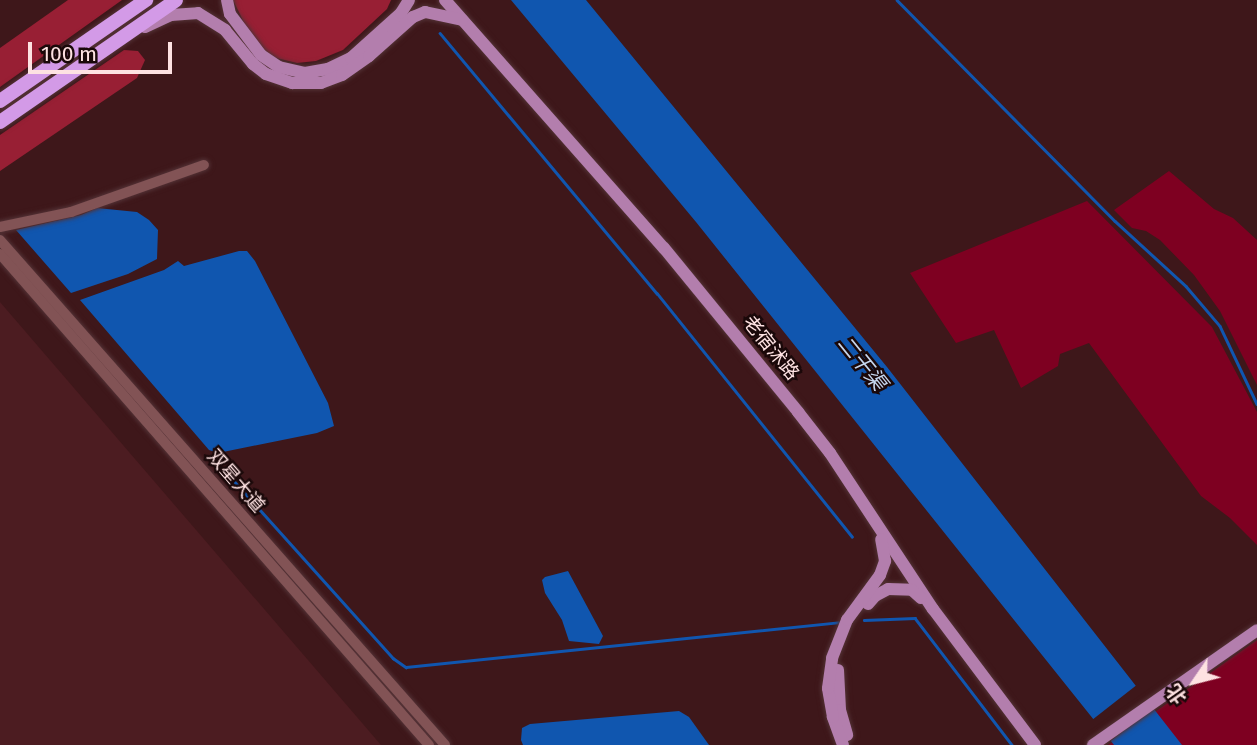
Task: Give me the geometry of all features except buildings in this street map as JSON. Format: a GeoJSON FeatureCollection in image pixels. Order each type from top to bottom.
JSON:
{"type":"FeatureCollection","features":[{"type":"Feature","properties":{"kind":"highway"},"geometry":{"type":"LineString","coordinates":[[0,100],[146,0]]}},
{"type":"Feature","properties":{"kind":"highway"},"geometry":{"type":"LineString","coordinates":[[0,122],[176,0]]}},
{"type":"Feature","properties":{"kind":"main road"},"geometry":{"type":"LineString","coordinates":[[227,0],[230,14],[261,55],[279,67],[305,73],[328,69],[351,58],[401,13],[409,0]]}},
{"type":"Feature","properties":{"kind":"main road","name":"老宿沭路"},"geometry":{"type":"LineString","coordinates":[[445,0],[672,258],[798,412],[868,510],[933,609],[1035,745]]}},
{"type":"Feature","properties":{"kind":"main road"},"geometry":{"type":"LineString","coordinates":[[119,40],[171,15],[198,13],[225,30],[253,64],[267,74],[292,83],[321,83],[342,75],[369,56],[413,17],[433,12],[464,20]]}},
{"type":"Feature","properties":{"kind":"main road"},"geometry":{"type":"LineString","coordinates":[[843,745],[833,717],[828,688],[832,658],[847,620],[871,590],[885,561],[884,550],[868,510]]}},
{"type":"Feature","properties":{"kind":"main road"},"geometry":{"type":"LineString","coordinates":[[851,745],[840,710],[838,666],[848,633],[889,572],[892,549]]}},
{"type":"Feature","properties":{"kind":"main road"},"geometry":{"type":"LineString","coordinates":[[875,596],[888,589],[912,590],[933,609]]}},
{"type":"Feature","properties":{"kind":"main road"},"geometry":{"type":"LineString","coordinates":[[1093,745],[1257,630]]}},
{"type":"Feature","properties":{"kind":"street"},"geometry":{"type":"LineString","coordinates":[[0,227],[71,212],[204,165]]}},
{"type":"Feature","properties":{"kind":"street","name":"双星大道"},"geometry":{"type":"LineString","coordinates":[[0,240],[445,745]]}},
{"type":"Feature","properties":{"kind":"street","name":"双星大道"},"geometry":{"type":"LineString","coordinates":[[0,254],[429,745]]}},
{"type":"Feature","properties":{"kind":"shaded area"},"geometry":{"type":"Polygon","coordinates":[[[68,0],[122,0],[0,87],[0,48],[68,0]]]}},
{"type":"Feature","properties":{"kind":"shaded area"},"geometry":{"type":"Polygon","coordinates":[[[233,0],[391,0],[387,9],[343,50],[316,61],[297,63],[272,57],[251,37],[233,0]]]}},
{"type":"Feature","properties":{"kind":"shaded area"},"geometry":{"type":"Polygon","coordinates":[[[124,50],[138,51],[145,60],[137,78],[0,171],[0,135],[124,50]]]}},
{"type":"Feature","properties":{"kind":"shaded area"},"geometry":{"type":"Polygon","coordinates":[[[1169,171],[1214,209],[1233,218],[1257,240],[1257,385],[1220,311],[1194,275],[1160,240],[1146,231],[1132,228],[1114,210],[1169,171]]]}},
{"type":"Feature","properties":{"kind":"shaded area"},"geometry":{"type":"Polygon","coordinates":[[[1087,201],[1212,327],[1257,412],[1257,545],[1230,518],[1201,496],[1089,343],[1060,354],[1058,366],[1021,388],[994,330],[956,343],[910,273],[1087,201]]]}},
{"type":"Feature","properties":{"kind":"shaded area"},"geometry":{"type":"Polygon","coordinates":[[[0,302],[381,745],[0,745],[0,302]]]}},
{"type":"Feature","properties":{"kind":"shaded area"},"geometry":{"type":"Polygon","coordinates":[[[1257,640],[1257,745],[1108,745],[1257,640]]]}},
{"type":"Feature","properties":{"kind":"water","name":"二干渠"},"geometry":{"type":"Polygon","coordinates":[[[511,0],[586,0],[887,367],[1182,745],[1114,745],[696,222],[511,0]]]}},
{"type":"Feature","properties":{"kind":"water"},"geometry":{"type":"Polygon","coordinates":[[[97,208],[137,212],[149,220],[158,230],[157,259],[128,274],[71,293],[16,230],[81,215],[97,208]]]}},
{"type":"Feature","properties":{"kind":"water"},"geometry":{"type":"Polygon","coordinates":[[[247,251],[255,261],[328,403],[334,426],[317,433],[218,453],[209,450],[80,300],[164,270],[178,261],[184,266],[247,251]]]}},
{"type":"Feature","properties":{"kind":"water"},"geometry":{"type":"Polygon","coordinates":[[[568,571],[603,636],[599,644],[569,641],[562,620],[545,593],[542,580],[545,577],[568,571]]]}},
{"type":"Feature","properties":{"kind":"water"},"geometry":{"type":"Polygon","coordinates":[[[679,711],[689,717],[709,745],[523,745],[521,740],[522,728],[530,724],[679,711]]]}},
{"type":"Feature","properties":{"kind":"pier"},"geometry":{"type":"Polygon","coordinates":[[[1138,684],[1155,706],[1108,743],[1091,721],[1138,684]]]}},
{"type":"Feature","properties":{"kind":"waterway"},"geometry":{"type":"LineString","coordinates":[[897,0],[1115,221],[1186,286],[1220,326],[1257,404]]}},
{"type":"Feature","properties":{"kind":"waterway"},"geometry":{"type":"LineString","coordinates":[[440,33],[657,293],[852,536]]}},
{"type":"Feature","properties":{"kind":"waterway"},"geometry":{"type":"LineString","coordinates":[[227,473],[393,658],[406,667],[840,622]]}},
{"type":"Feature","properties":{"kind":"waterway"},"geometry":{"type":"LineString","coordinates":[[864,620],[915,618],[1012,745]]}}]}
